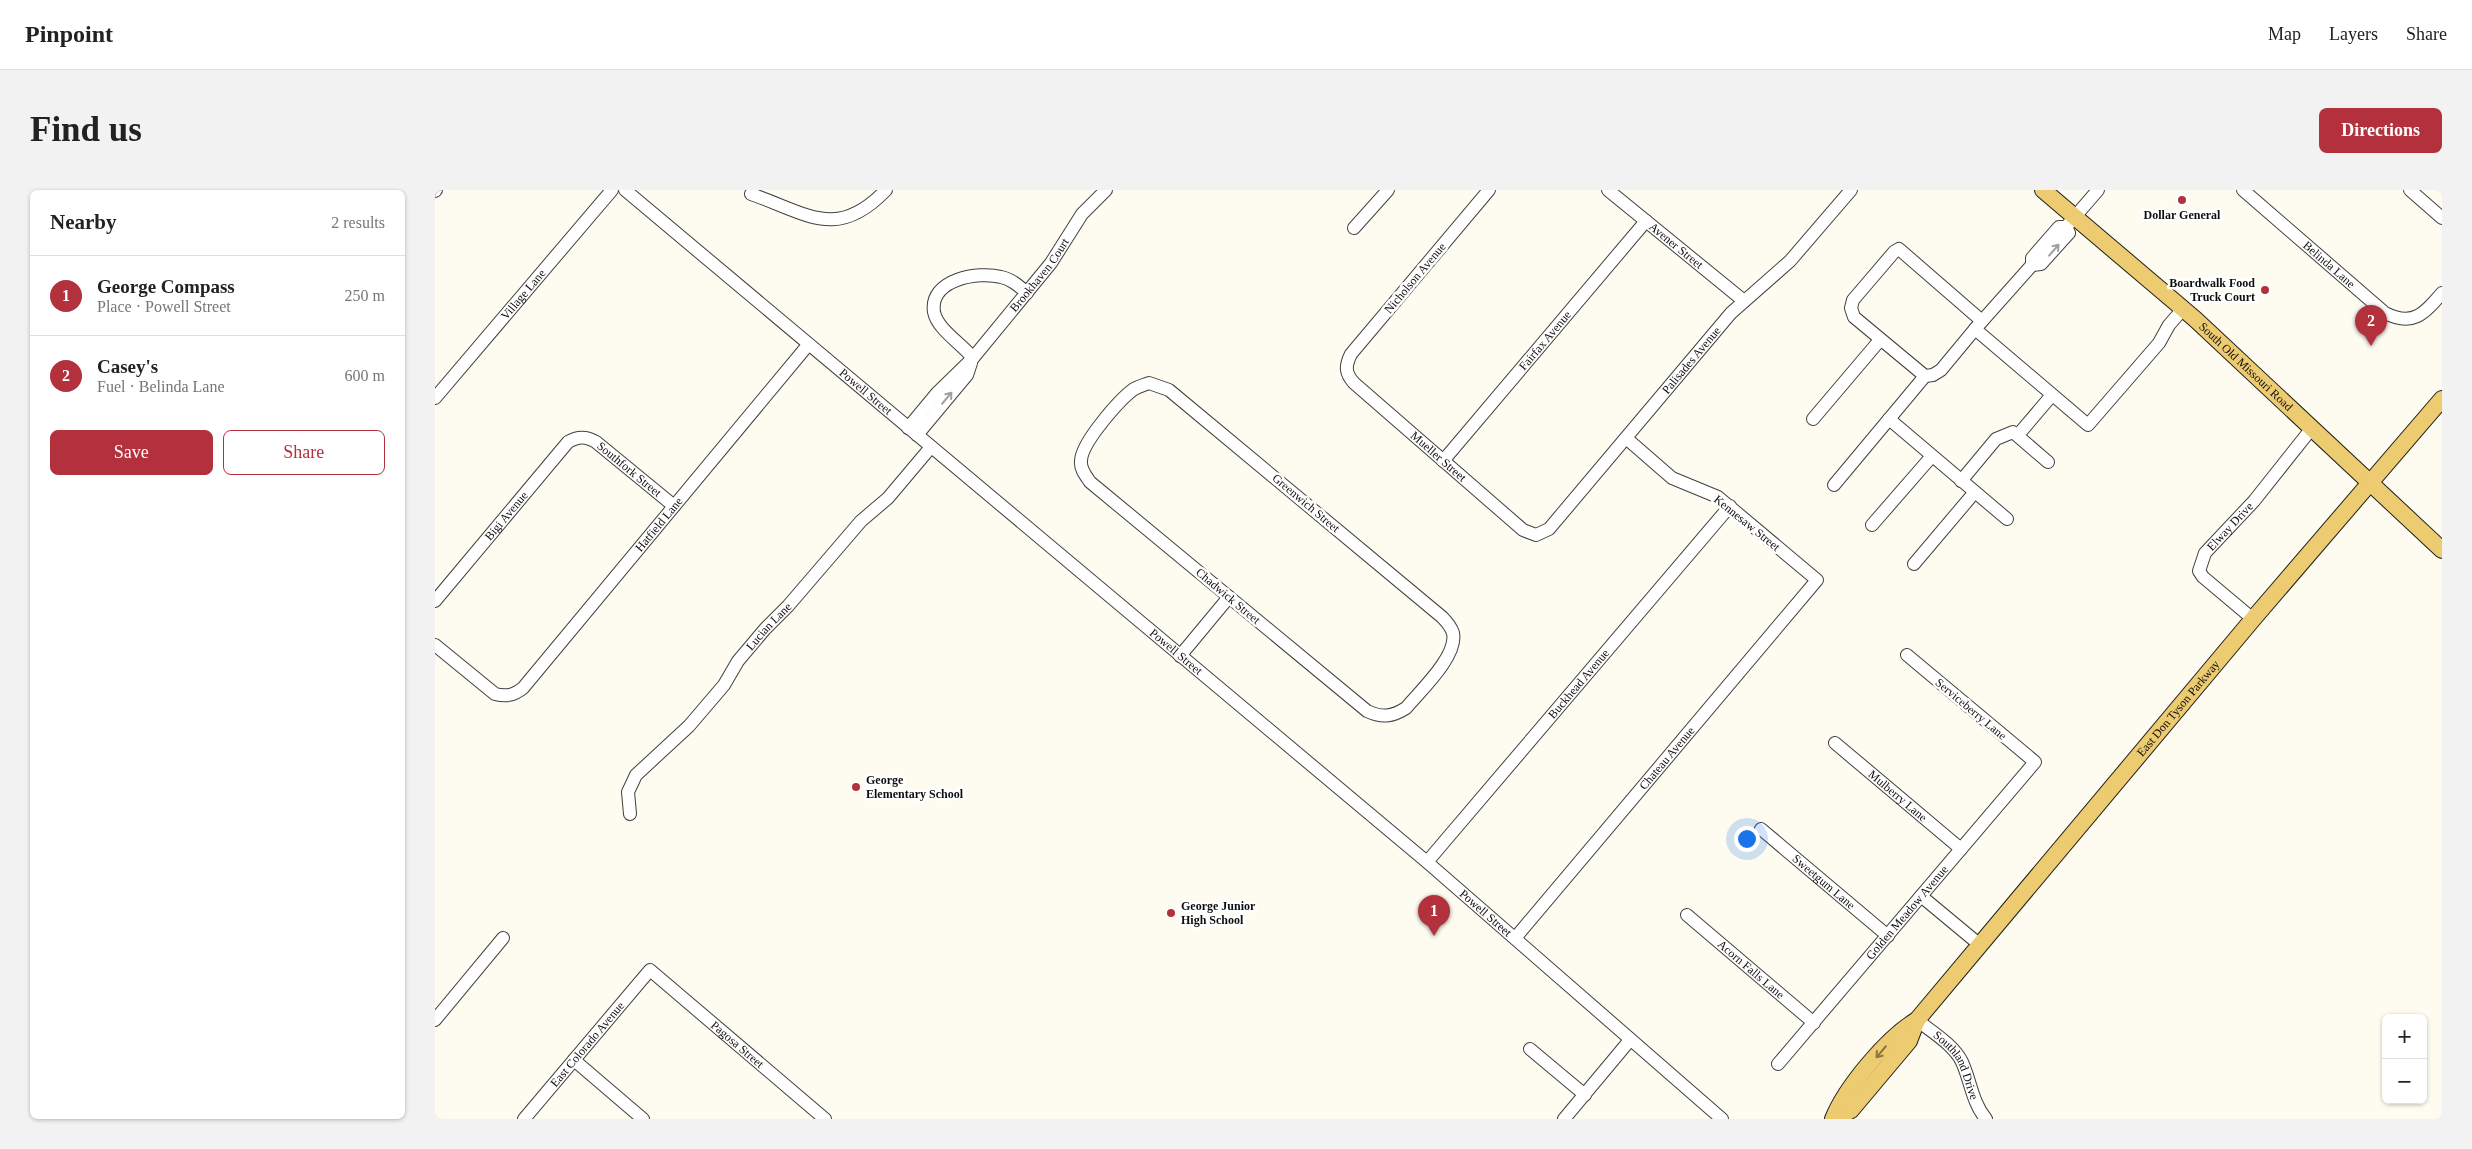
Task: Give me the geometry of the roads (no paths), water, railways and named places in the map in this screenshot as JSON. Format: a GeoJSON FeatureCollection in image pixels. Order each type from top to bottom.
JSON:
{"type":"FeatureCollection","features":[{"type":"Feature","properties":{"kind":"main road","name":"South Old Missouri Road"},"geometry":{"type":"LineString","coordinates":[[2043,190],[2070,222],[2183,309],[2371,481],[2442,550]]}},
{"type":"Feature","properties":{"kind":"main road","name":"East Don Tyson Parkway"},"geometry":{"type":"LineString","coordinates":[[1834,1119],[1851,1110],[1909,1040],[1917,1020],[2253,619],[2442,399]]}},
{"type":"Feature","properties":{"kind":"street","name":"Village Lane"},"geometry":{"type":"LineString","coordinates":[[435,398],[612,190]]}},
{"type":"Feature","properties":{"kind":"street","name":"Powell Street"},"geometry":{"type":"LineString","coordinates":[[625,190],[1516,937],[1630,1040],[1722,1119]]}},
{"type":"Feature","properties":{"kind":"street"},"geometry":{"type":"LineString","coordinates":[[751,194],[818,218],[835,221],[865,209],[886,190]]}},
{"type":"Feature","properties":{"kind":"street","name":"Brookhaven Court"},"geometry":{"type":"LineString","coordinates":[[912,431],[948,382],[973,358],[1051,263],[1074,225],[1092,202],[1106,190]]}},
{"type":"Feature","properties":{"kind":"street"},"geometry":{"type":"LineString","coordinates":[[1354,228],[1388,190]]}},
{"type":"Feature","properties":{"kind":"street","name":"Nicholson Avenue"},"geometry":{"type":"LineString","coordinates":[[1346,369],[1351,354],[1489,190]]}},
{"type":"Feature","properties":{"kind":"street","name":"Avener Street"},"geometry":{"type":"LineString","coordinates":[[1608,190],[1744,301]]}},
{"type":"Feature","properties":{"kind":"street","name":"Palisades Avenue"},"geometry":{"type":"LineString","coordinates":[[1536,535],[1549,529],[1744,301],[1790,261],[1851,190]]}},
{"type":"Feature","properties":{"kind":"street"},"geometry":{"type":"LineString","coordinates":[[1834,485],[1925,376],[1933,375],[1941,370],[2033,265],[2032,258],[2059,228],[2070,222],[2098,190]]}},
{"type":"Feature","properties":{"kind":"street","name":"Belinda Lane"},"geometry":{"type":"LineString","coordinates":[[2243,190],[2385,313],[2397,319],[2407,320],[2427,310],[2442,293]]}},
{"type":"Feature","properties":{"kind":"street"},"geometry":{"type":"LineString","coordinates":[[2409,190],[2442,218]]}},
{"type":"Feature","properties":{"kind":"street","name":"Fairfax Avenue"},"geometry":{"type":"LineString","coordinates":[[1443,461],[1646,221]]}},
{"type":"Feature","properties":{"kind":"street"},"geometry":{"type":"LineString","coordinates":[[1925,376],[1854,317],[1851,308],[1853,300],[1896,250],[1899,249],[2052,395],[2088,426],[2159,343],[2169,325],[2183,309]]}},
{"type":"Feature","properties":{"kind":"street"},"geometry":{"type":"LineString","coordinates":[[973,358],[963,346],[939,326],[934,303],[942,288],[954,280],[993,276],[1007,279],[1027,293]]}},
{"type":"Feature","properties":{"kind":"street"},"geometry":{"type":"LineString","coordinates":[[1813,419],[1880,340]]}},
{"type":"Feature","properties":{"kind":"street","name":"Hatfield Lane"},"geometry":{"type":"LineString","coordinates":[[435,645],[486,688],[505,697],[515,694],[523,688],[808,345]]}},
{"type":"Feature","properties":{"kind":"street","name":"Mueller Street"},"geometry":{"type":"LineString","coordinates":[[1346,369],[1348,376],[1354,383],[1443,461],[1523,530],[1536,535]]}},
{"type":"Feature","properties":{"kind":"street","name":"Chadwick Street"},"geometry":{"type":"LineString","coordinates":[[1149,383],[1137,387],[1126,395],[1083,451],[1080,462],[1090,482],[1367,711],[1387,716]]}},
{"type":"Feature","properties":{"kind":"street","name":"Greenwich Street"},"geometry":{"type":"LineString","coordinates":[[1149,383],[1169,390],[1443,617],[1453,635],[1452,646],[1447,658],[1406,708],[1397,714],[1387,716]]}},
{"type":"Feature","properties":{"kind":"street"},"geometry":{"type":"LineString","coordinates":[[2018,435],[2052,395]]}},
{"type":"Feature","properties":{"kind":"street"},"geometry":{"type":"LineString","coordinates":[[1889,419],[2007,520]]}},
{"type":"Feature","properties":{"kind":"street","name":"Elway Drive"},"geometry":{"type":"LineString","coordinates":[[2253,619],[2203,576],[2199,571],[2200,562],[2205,553],[2254,501],[2312,428]]}},
{"type":"Feature","properties":{"kind":"street"},"geometry":{"type":"LineString","coordinates":[[1961,482],[1996,439],[2013,432],[2048,462]]}},
{"type":"Feature","properties":{"kind":"street","name":"Southfork Street"},"geometry":{"type":"LineString","coordinates":[[582,436],[596,442],[674,506]]}},
{"type":"Feature","properties":{"kind":"street","name":"Bigi Avenue"},"geometry":{"type":"LineString","coordinates":[[435,601],[568,442],[582,436]]}},
{"type":"Feature","properties":{"kind":"street","name":"Kennesaw Street"},"geometry":{"type":"LineString","coordinates":[[1626,438],[1672,478],[1718,497],[1817,580]]}},
{"type":"Feature","properties":{"kind":"street","name":"Lucian Lane"},"geometry":{"type":"LineString","coordinates":[[630,814],[628,792],[636,775],[689,726],[724,684],[738,661],[765,629],[788,606],[861,521],[888,498],[931,447]]}},
{"type":"Feature","properties":{"kind":"street"},"geometry":{"type":"LineString","coordinates":[[1872,525],[1931,456]]}},
{"type":"Feature","properties":{"kind":"street"},"geometry":{"type":"LineString","coordinates":[[1914,564],[1974,493]]}},
{"type":"Feature","properties":{"kind":"street","name":"Buckhead Avenue"},"geometry":{"type":"LineString","coordinates":[[1427,862],[1730,506]]}},
{"type":"Feature","properties":{"kind":"street","name":"Chateau Avenue"},"geometry":{"type":"LineString","coordinates":[[1516,937],[1817,580]]}},
{"type":"Feature","properties":{"kind":"street"},"geometry":{"type":"LineString","coordinates":[[1180,656],[1229,597]]}},
{"type":"Feature","properties":{"kind":"street","name":"Serviceberry Lane"},"geometry":{"type":"LineString","coordinates":[[1907,655],[2035,762]]}},
{"type":"Feature","properties":{"kind":"street","name":"Mulberry Lane"},"geometry":{"type":"LineString","coordinates":[[1835,743],[1961,849]]}},
{"type":"Feature","properties":{"kind":"street","name":"Golden Meadow Avenue"},"geometry":{"type":"LineString","coordinates":[[1778,1064],[2035,762]]}},
{"type":"Feature","properties":{"kind":"street","name":"Sweetgum Lane"},"geometry":{"type":"LineString","coordinates":[[1761,830],[1887,936]]}},
{"type":"Feature","properties":{"kind":"street"},"geometry":{"type":"LineString","coordinates":[[1921,896],[1980,945]]}},
{"type":"Feature","properties":{"kind":"street","name":"Acorn Falls Lane"},"geometry":{"type":"LineString","coordinates":[[1687,915],[1813,1023]]}},
{"type":"Feature","properties":{"kind":"street"},"geometry":{"type":"LineString","coordinates":[[435,1020],[503,938]]}},
{"type":"Feature","properties":{"kind":"street","name":"East Colorado Avenue"},"geometry":{"type":"LineString","coordinates":[[524,1119],[650,970]]}},
{"type":"Feature","properties":{"kind":"street","name":"Pagosa Street"},"geometry":{"type":"LineString","coordinates":[[650,970],[825,1119]]}},
{"type":"Feature","properties":{"kind":"street","name":"Southland Drive"},"geometry":{"type":"LineString","coordinates":[[1917,1020],[1954,1051],[1962,1061],[1979,1110],[1986,1119]]}},
{"type":"Feature","properties":{"kind":"street"},"geometry":{"type":"LineString","coordinates":[[1564,1119],[1630,1040]]}},
{"type":"Feature","properties":{"kind":"street"},"geometry":{"type":"LineString","coordinates":[[1530,1049],[1585,1095]]}},
{"type":"Feature","properties":{"kind":"street"},"geometry":{"type":"LineString","coordinates":[[573,1060],[643,1119]]}},
{"type":"Feature","properties":{"kind":"place","name":"Dollar General"},"geometry":{"type":"Point","coordinates":[2182,200]}},
{"type":"Feature","properties":{"kind":"place","name":"Boardwalk Food Truck Court"},"geometry":{"type":"Point","coordinates":[2265,290]}},
{"type":"Feature","properties":{"kind":"place","name":"Casey's"},"geometry":{"type":"Point","coordinates":[2371,346]}},
{"type":"Feature","properties":{"kind":"place","name":"George Elementary School"},"geometry":{"type":"Point","coordinates":[856,787]}},
{"type":"Feature","properties":{"kind":"place","name":"George Junior High School"},"geometry":{"type":"Point","coordinates":[1171,913]}},
{"type":"Feature","properties":{"kind":"place","name":"George Compass"},"geometry":{"type":"Point","coordinates":[1434,936]}}]}
